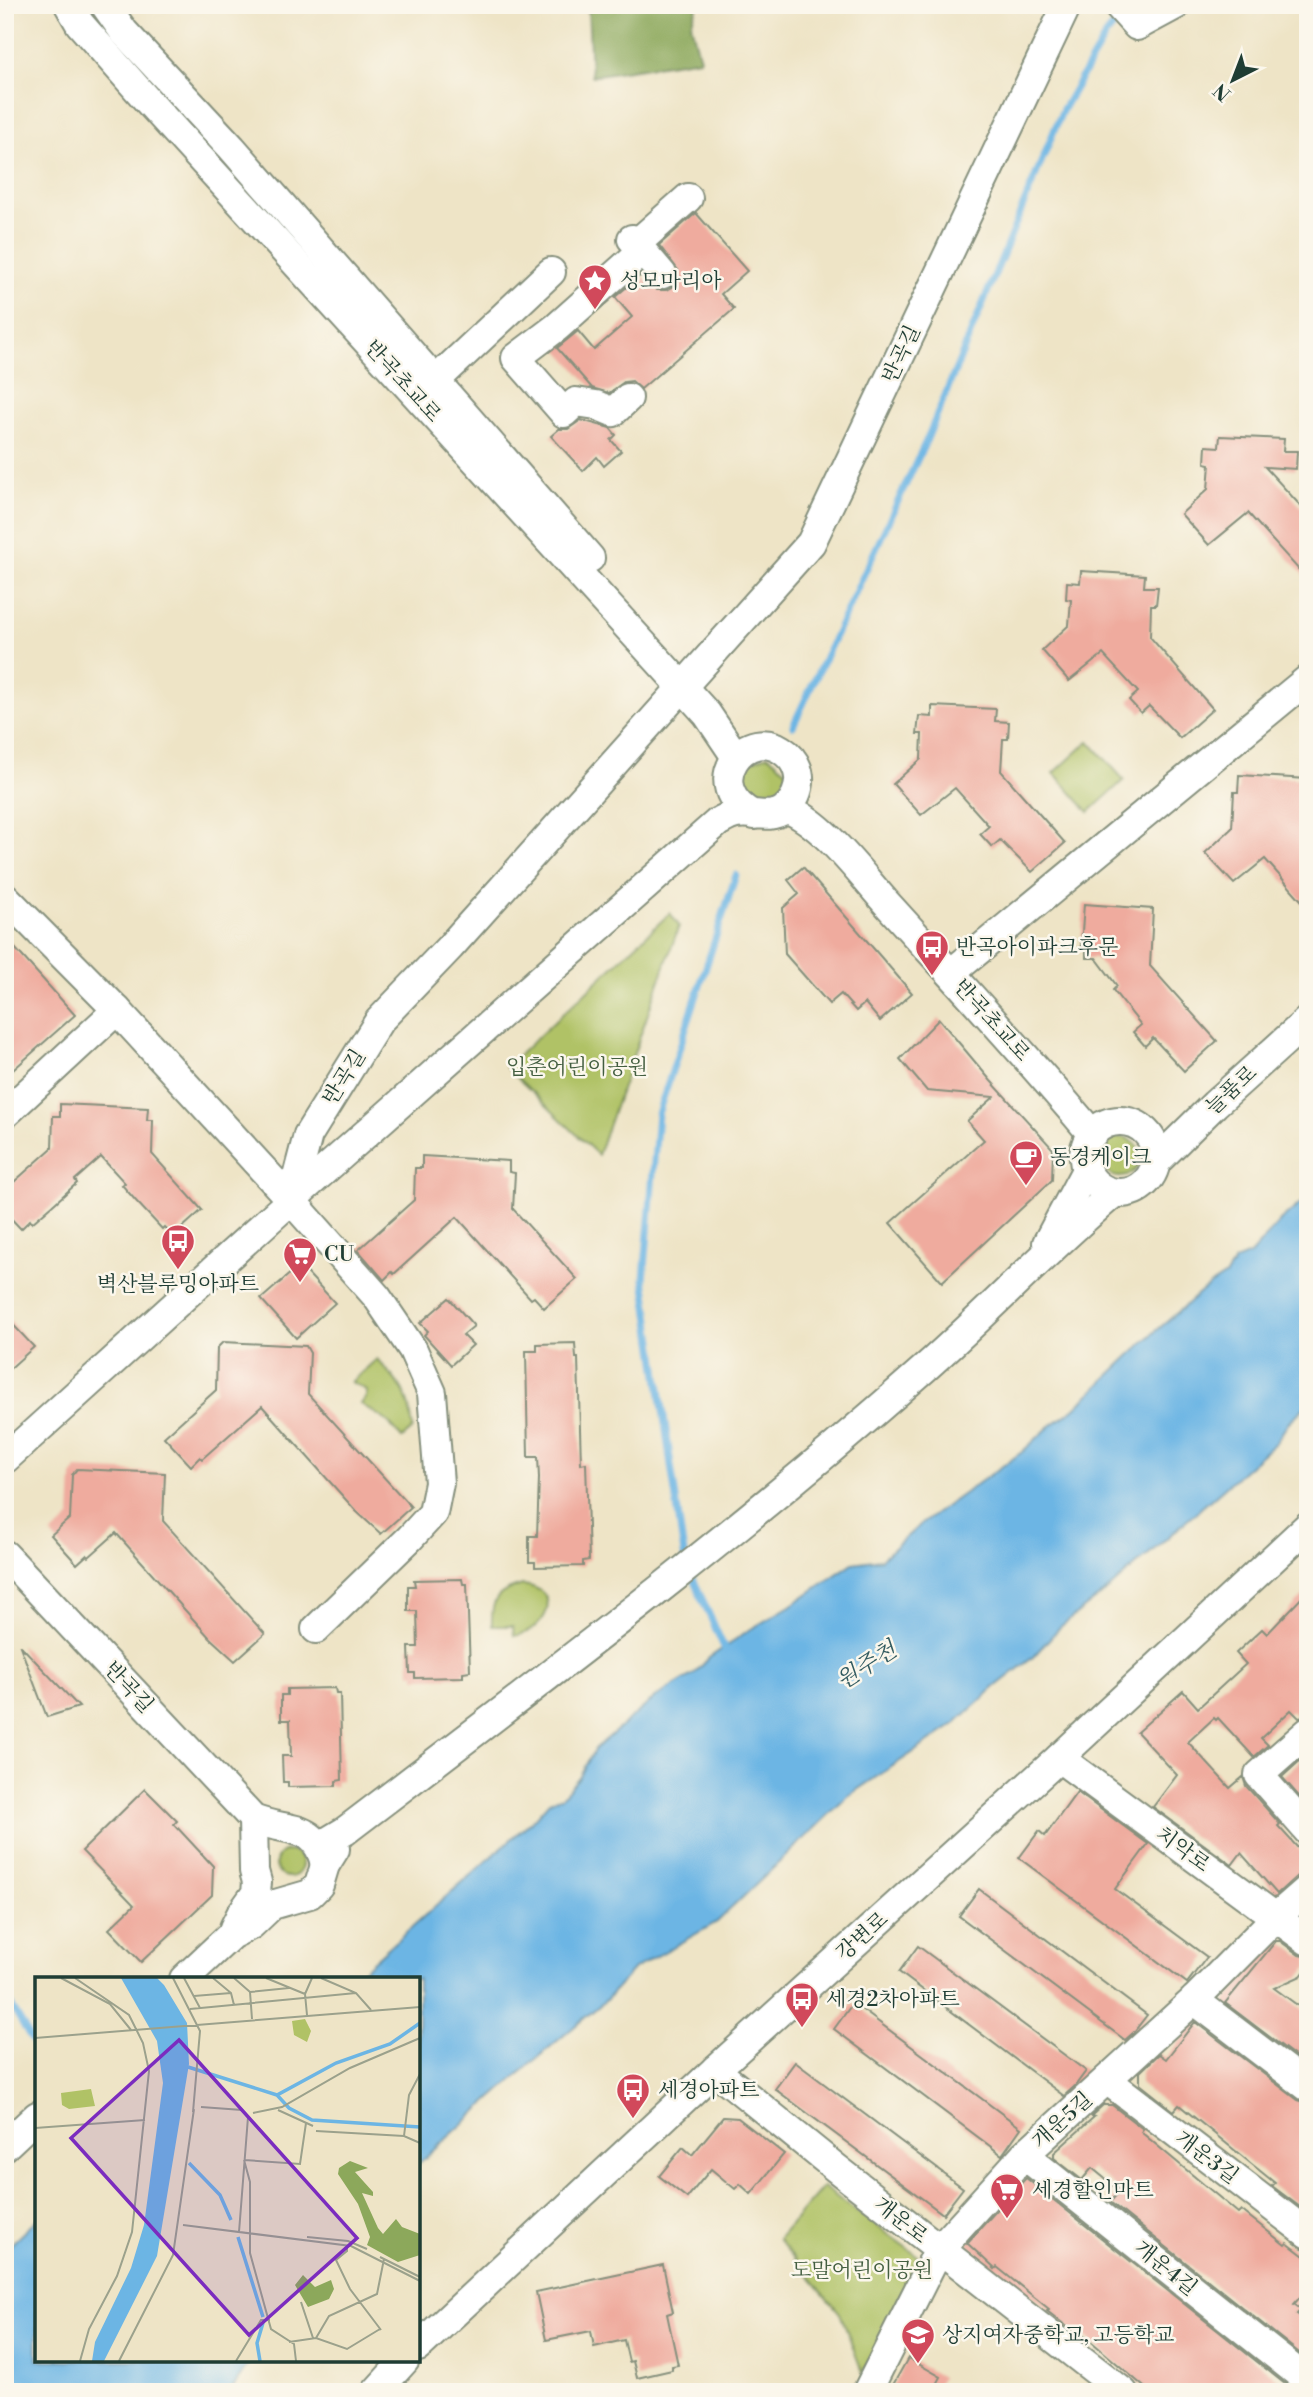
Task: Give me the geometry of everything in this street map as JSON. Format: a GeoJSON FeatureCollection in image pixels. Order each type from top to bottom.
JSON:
{"type":"FeatureCollection","features":[{"type":"Feature","properties":{"kind":"street","name":"반곡초교로"},"geometry":{"type":"LineString","coordinates":[[69,5],[80,24],[147,100],[688,681],[728,719],[747,750]]}},
{"type":"Feature","properties":{"kind":"street","name":"반곡길"},"geometry":{"type":"LineString","coordinates":[[291,1200],[308,1135],[379,1021],[450,947],[811,543],[1067,5]]}},
{"type":"Feature","properties":{"kind":"street"},"geometry":{"type":"LineString","coordinates":[[1118,5],[1137,26],[1176,5]]}},
{"type":"Feature","properties":{"kind":"street","name":"반곡초교로"},"geometry":{"type":"LineString","coordinates":[[110,8],[124,32],[232,148],[435,381],[688,681]]}},
{"type":"Feature","properties":{"kind":"street"},"geometry":{"type":"LineString","coordinates":[[628,398],[613,412],[596,405],[576,402],[564,413],[516,358],[557,327],[637,245],[688,198]]}},
{"type":"Feature","properties":{"kind":"street"},"geometry":{"type":"LineString","coordinates":[[637,245],[662,274]]}},
{"type":"Feature","properties":{"kind":"street"},"geometry":{"type":"LineString","coordinates":[[435,381],[551,272]]}},
{"type":"Feature","properties":{"kind":"street"},"geometry":{"type":"LineString","coordinates":[[525,297],[557,327]]}},
{"type":"Feature","properties":{"kind":"street"},"geometry":{"type":"LineString","coordinates":[[951,973],[1308,679]]}},
{"type":"Feature","properties":{"kind":"street"},"geometry":{"type":"LineString","coordinates":[[6,1457],[291,1200],[718,822],[740,813],[776,814],[792,799],[797,768],[791,757],[782,749],[770,745],[747,750],[728,770],[729,791],[718,822]]}},
{"type":"Feature","properties":{"kind":"street"},"geometry":{"type":"LineString","coordinates":[[729,791],[735,802],[754,815]]}},
{"type":"Feature","properties":{"kind":"street","name":"반곡초교로"},"geometry":{"type":"LineString","coordinates":[[792,799],[802,815],[951,973],[1092,1134]]}},
{"type":"Feature","properties":{"kind":"street"},"geometry":{"type":"LineString","coordinates":[[5,897],[117,1010],[377,1297],[413,1350],[432,1394],[439,1483],[433,1513],[316,1629]]}},
{"type":"Feature","properties":{"kind":"street"},"geometry":{"type":"LineString","coordinates":[[5,1114],[117,1010]]}},
{"type":"Feature","properties":{"kind":"street","name":"늘품로"},"geometry":{"type":"LineString","coordinates":[[1157,1162],[1215,1104],[1308,1020]]}},
{"type":"Feature","properties":{"kind":"street"},"geometry":{"type":"LineString","coordinates":[[1145,1131],[1215,1104]]}},
{"type":"Feature","properties":{"kind":"street"},"geometry":{"type":"LineString","coordinates":[[1038,1261],[1086,1170],[1086,1145],[1092,1134],[1101,1126],[1113,1122],[1136,1124],[1152,1140],[1156,1151],[1157,1162],[1147,1182],[1126,1193],[1103,1190],[1086,1170]]}},
{"type":"Feature","properties":{"kind":"street"},"geometry":{"type":"LineString","coordinates":[[186,1977],[231,1935],[251,1925],[272,1905],[310,1894],[319,1885],[323,1856],[345,1832],[736,1529],[917,1376],[1114,1193]]}},
{"type":"Feature","properties":{"kind":"street","name":"강변로"},"geometry":{"type":"LineString","coordinates":[[420,2345],[715,2070],[1059,1758],[1308,1526]]}},
{"type":"Feature","properties":{"kind":"street","name":"반곡길"},"geometry":{"type":"LineString","coordinates":[[5,1555],[253,1819]]}},
{"type":"Feature","properties":{"kind":"street"},"geometry":{"type":"LineString","coordinates":[[1308,1732],[1259,1775],[1308,1831]]}},
{"type":"Feature","properties":{"kind":"street","name":"치악로"},"geometry":{"type":"LineString","coordinates":[[1059,1758],[1308,1941]]}},
{"type":"Feature","properties":{"kind":"street"},"geometry":{"type":"LineString","coordinates":[[231,1935],[241,1914],[256,1893],[253,1819],[284,1829]]}},
{"type":"Feature","properties":{"kind":"street"},"geometry":{"type":"LineString","coordinates":[[299,1899],[276,1897],[258,1882],[254,1865],[257,1849],[273,1832],[296,1829],[307,1833],[323,1856]]}},
{"type":"Feature","properties":{"kind":"street","name":"개운5길"},"geometry":{"type":"LineString","coordinates":[[867,2392],[939,2249],[1024,2155],[1194,2000],[1276,1917],[1308,1889]]}},
{"type":"Feature","properties":{"kind":"street"},"geometry":{"type":"LineString","coordinates":[[1194,2000],[1308,2087]]}},
{"type":"Feature","properties":{"kind":"street","name":"개운로"},"geometry":{"type":"LineString","coordinates":[[715,2070],[1123,2392]]}},
{"type":"Feature","properties":{"kind":"street","name":"개운3길"},"geometry":{"type":"LineString","coordinates":[[1107,2080],[1308,2234]]}},
{"type":"Feature","properties":{"kind":"street"},"geometry":{"type":"LineString","coordinates":[[5,2146],[35,2118]]}},
{"type":"Feature","properties":{"kind":"street","name":"개운4길"},"geometry":{"type":"LineString","coordinates":[[1024,2155],[1308,2381]]}},
{"type":"Feature","properties":{"kind":"street"},"geometry":{"type":"LineString","coordinates":[[376,2392],[403,2362]]}},
{"type":"Feature","properties":{"kind":"green space"},"geometry":{"type":"Polygon","coordinates":[[[588,5],[698,5],[691,24],[700,59],[591,76],[588,5]]]}},
{"type":"Feature","properties":{"kind":"green space"},"geometry":{"type":"Polygon","coordinates":[[[1089,741],[1124,780],[1089,812],[1054,773],[1089,741]]]}},
{"type":"Feature","properties":{"kind":"green space"},"geometry":{"type":"Polygon","coordinates":[[[768,755],[787,771],[785,794],[764,806],[744,796],[740,771],[744,764],[768,755]]]}},
{"type":"Feature","properties":{"kind":"green space","name":"입춘어린이공원"},"geometry":{"type":"Polygon","coordinates":[[[670,913],[679,926],[598,1155],[506,1067],[670,913]]]}},
{"type":"Feature","properties":{"kind":"green space"},"geometry":{"type":"Polygon","coordinates":[[[1120,1137],[1128,1138],[1134,1143],[1139,1149],[1139,1165],[1134,1171],[1128,1176],[1120,1177],[1112,1176],[1106,1171],[1101,1165],[1100,1157],[1101,1149],[1106,1143],[1112,1138],[1120,1137]]]}},
{"type":"Feature","properties":{"kind":"green space"},"geometry":{"type":"Polygon","coordinates":[[[377,1359],[398,1383],[409,1406],[413,1429],[402,1438],[387,1421],[361,1404],[366,1397],[366,1390],[351,1382],[377,1359]]]}},
{"type":"Feature","properties":{"kind":"green space"},"geometry":{"type":"Polygon","coordinates":[[[523,1585],[536,1588],[544,1595],[547,1611],[535,1627],[514,1636],[513,1626],[492,1626],[494,1603],[501,1594],[523,1585]]]}},
{"type":"Feature","properties":{"kind":"green space"},"geometry":{"type":"Polygon","coordinates":[[[289,1851],[298,1855],[302,1864],[298,1873],[289,1877],[280,1873],[276,1864],[280,1855],[289,1851]]]}},
{"type":"Feature","properties":{"kind":"green space","name":"도말어린이공원"},"geometry":{"type":"Polygon","coordinates":[[[823,2187],[918,2256],[863,2374],[840,2313],[778,2239],[823,2187]]]}},
{"type":"Feature","properties":{"kind":"water","name":"원주천"},"geometry":{"type":"Polygon","coordinates":[[[1308,1197],[1308,1404],[1289,1422],[1276,1442],[1109,1589],[1060,1627],[1032,1658],[951,1727],[848,1796],[717,1922],[634,1969],[607,1999],[420,2162],[420,1977],[355,1977],[535,1818],[549,1802],[563,1796],[579,1777],[595,1749],[656,1697],[695,1673],[709,1658],[746,1632],[853,1563],[881,1559],[920,1525],[1022,1452],[1074,1409],[1148,1338],[1206,1288],[1226,1275],[1235,1261],[1250,1255],[1281,1220],[1308,1197]]]}},
{"type":"Feature","properties":{"kind":"water"},"geometry":{"type":"Polygon","coordinates":[[[35,2221],[35,2362],[250,2362],[230,2392],[5,2392],[5,2250],[35,2221]]]}},
{"type":"Feature","properties":{"kind":"building"},"geometry":{"type":"Polygon","coordinates":[[[696,213],[747,271],[721,294],[734,309],[641,389],[632,381],[624,382],[609,393],[592,388],[557,348],[578,331],[594,350],[632,317],[615,297],[641,275],[657,290],[666,290],[673,286],[678,279],[678,270],[659,245],[696,213]]]}},
{"type":"Feature","properties":{"kind":"building"},"geometry":{"type":"Polygon","coordinates":[[[581,420],[610,428],[616,435],[611,440],[621,451],[604,466],[597,457],[583,471],[551,436],[559,429],[568,429],[581,420]]]}},
{"type":"Feature","properties":{"kind":"building"},"geometry":{"type":"Polygon","coordinates":[[[1220,436],[1284,439],[1283,451],[1297,451],[1296,469],[1265,467],[1308,514],[1308,580],[1248,513],[1209,545],[1181,514],[1208,489],[1210,464],[1205,463],[1206,446],[1219,447],[1220,436]]]}},
{"type":"Feature","properties":{"kind":"building"},"geometry":{"type":"Polygon","coordinates":[[[1081,571],[1145,575],[1144,587],[1158,587],[1156,605],[1151,605],[1150,637],[1213,709],[1180,738],[1149,706],[1141,713],[1129,700],[1138,692],[1103,654],[1069,681],[1042,650],[1069,625],[1071,600],[1066,599],[1067,582],[1080,583],[1081,571]]]}},
{"type":"Feature","properties":{"kind":"building"},"geometry":{"type":"Polygon","coordinates":[[[932,706],[996,709],[995,721],[1009,722],[1008,739],[1003,739],[1001,771],[1065,843],[1032,872],[1000,840],[992,847],[980,834],[989,826],[955,788],[921,815],[893,784],[921,759],[922,734],[917,734],[919,716],[932,717],[932,706]]]}},
{"type":"Feature","properties":{"kind":"building"},"geometry":{"type":"Polygon","coordinates":[[[1239,775],[1308,779],[1305,836],[1308,839],[1308,908],[1265,859],[1234,884],[1205,853],[1232,828],[1234,792],[1238,792],[1239,775]]]}},
{"type":"Feature","properties":{"kind":"building"},"geometry":{"type":"Polygon","coordinates":[[[803,867],[912,993],[880,1021],[865,1003],[856,1011],[841,994],[829,1004],[785,954],[783,908],[799,894],[788,880],[803,867]]]}},
{"type":"Feature","properties":{"kind":"building"},"geometry":{"type":"Polygon","coordinates":[[[1084,904],[1153,909],[1150,966],[1217,1041],[1184,1071],[1153,1038],[1145,1046],[1133,1032],[1141,1025],[1113,990],[1117,986],[1096,958],[1086,958],[1086,946],[1081,946],[1084,904]]]}},
{"type":"Feature","properties":{"kind":"building"},"geometry":{"type":"Polygon","coordinates":[[[5,937],[75,1015],[5,1077],[5,937]]]}},
{"type":"Feature","properties":{"kind":"building"},"geometry":{"type":"Polygon","coordinates":[[[939,1019],[1053,1149],[1052,1180],[942,1282],[890,1223],[984,1140],[967,1121],[994,1097],[927,1091],[900,1059],[939,1019]]]}},
{"type":"Feature","properties":{"kind":"building"},"geometry":{"type":"Polygon","coordinates":[[[60,1104],[148,1108],[147,1120],[153,1120],[152,1154],[202,1210],[173,1236],[164,1227],[162,1229],[136,1201],[122,1185],[125,1183],[101,1157],[75,1180],[77,1183],[55,1203],[21,1229],[5,1212],[5,1190],[52,1148],[53,1116],[60,1116],[60,1104]]]}},
{"type":"Feature","properties":{"kind":"building"},"geometry":{"type":"Polygon","coordinates":[[[422,1156],[509,1161],[509,1172],[515,1173],[513,1209],[577,1279],[544,1308],[534,1297],[531,1299],[457,1217],[384,1280],[358,1250],[414,1200],[415,1168],[422,1168],[422,1156]]]}},
{"type":"Feature","properties":{"kind":"building"},"geometry":{"type":"Polygon","coordinates":[[[300,1265],[335,1303],[296,1338],[261,1299],[300,1265]]]}},
{"type":"Feature","properties":{"kind":"building"},"geometry":{"type":"Polygon","coordinates":[[[449,1298],[474,1326],[463,1335],[473,1345],[451,1365],[424,1335],[428,1331],[420,1323],[449,1298]]]}},
{"type":"Feature","properties":{"kind":"building"},"geometry":{"type":"Polygon","coordinates":[[[5,1316],[34,1347],[5,1373],[5,1316]]]}},
{"type":"Feature","properties":{"kind":"building"},"geometry":{"type":"Polygon","coordinates":[[[223,1342],[306,1346],[310,1353],[308,1394],[411,1507],[381,1534],[356,1511],[262,1406],[191,1466],[164,1437],[216,1390],[217,1348],[223,1342]]]}},
{"type":"Feature","properties":{"kind":"building"},"geometry":{"type":"Polygon","coordinates":[[[575,1343],[578,1358],[581,1464],[586,1463],[589,1560],[583,1561],[583,1566],[535,1567],[535,1562],[529,1562],[529,1536],[537,1536],[539,1478],[538,1457],[528,1457],[526,1351],[537,1351],[537,1344],[575,1343]]]}},
{"type":"Feature","properties":{"kind":"building"},"geometry":{"type":"Polygon","coordinates":[[[77,1469],[165,1473],[163,1521],[265,1634],[235,1661],[210,1638],[116,1533],[77,1564],[51,1535],[70,1518],[72,1475],[77,1469]]]}},
{"type":"Feature","properties":{"kind":"building"},"geometry":{"type":"Polygon","coordinates":[[[462,1579],[463,1584],[467,1584],[470,1671],[463,1672],[463,1677],[415,1678],[415,1673],[410,1673],[409,1647],[418,1647],[417,1611],[408,1611],[408,1586],[415,1586],[414,1580],[462,1579]]]}},
{"type":"Feature","properties":{"kind":"building"},"geometry":{"type":"Polygon","coordinates":[[[1308,1591],[1308,1716],[1299,1718],[1291,1710],[1261,1738],[1268,1745],[1254,1757],[1218,1718],[1214,1718],[1188,1742],[1230,1788],[1243,1777],[1246,1786],[1308,1859],[1308,1873],[1297,1876],[1277,1894],[1241,1853],[1232,1865],[1153,1807],[1177,1775],[1137,1732],[1183,1691],[1198,1708],[1246,1664],[1236,1653],[1262,1629],[1267,1634],[1308,1591]]]}},
{"type":"Feature","properties":{"kind":"building"},"geometry":{"type":"Polygon","coordinates":[[[21,1646],[79,1707],[47,1717],[21,1646]]]}},
{"type":"Feature","properties":{"kind":"building"},"geometry":{"type":"Polygon","coordinates":[[[335,1688],[336,1693],[340,1693],[342,1780],[336,1781],[336,1786],[288,1787],[288,1782],[283,1782],[282,1756],[291,1756],[290,1720],[281,1720],[281,1695],[287,1695],[287,1689],[335,1688]]]}},
{"type":"Feature","properties":{"kind":"building"},"geometry":{"type":"Polygon","coordinates":[[[1303,1758],[1308,1763],[1308,1799],[1304,1802],[1282,1777],[1303,1758]]]}},
{"type":"Feature","properties":{"kind":"building"},"geometry":{"type":"Polygon","coordinates":[[[145,1789],[177,1821],[174,1824],[213,1866],[212,1895],[141,1962],[109,1929],[134,1905],[82,1851],[145,1789]]]}},
{"type":"Feature","properties":{"kind":"building"},"geometry":{"type":"Polygon","coordinates":[[[1077,1792],[1148,1844],[1115,1889],[1207,1957],[1187,1983],[1019,1858],[1039,1831],[1045,1836],[1077,1792]]]}},
{"type":"Feature","properties":{"kind":"building"},"geometry":{"type":"Polygon","coordinates":[[[979,1889],[1147,2015],[1133,2033],[1125,2040],[959,1916],[979,1889]]]}},
{"type":"Feature","properties":{"kind":"building"},"geometry":{"type":"Polygon","coordinates":[[[1276,1941],[1299,1955],[1308,1957],[1308,1967],[1301,1976],[1274,1988],[1308,2013],[1308,2066],[1225,2003],[1276,1941]]]}},
{"type":"Feature","properties":{"kind":"building"},"geometry":{"type":"Polygon","coordinates":[[[918,1946],[1086,2071],[1075,2086],[1064,2096],[899,1972],[918,1946]]]}},
{"type":"Feature","properties":{"kind":"building"},"geometry":{"type":"Polygon","coordinates":[[[853,2003],[1021,2128],[1002,2155],[834,2029],[853,2003]]]}},
{"type":"Feature","properties":{"kind":"building"},"geometry":{"type":"Polygon","coordinates":[[[1195,2022],[1298,2100],[1308,2103],[1308,2213],[1272,2186],[1275,2183],[1179,2105],[1174,2111],[1140,2084],[1140,2072],[1159,2054],[1166,2059],[1195,2022]]]}},
{"type":"Feature","properties":{"kind":"building"},"geometry":{"type":"Polygon","coordinates":[[[795,2062],[963,2188],[943,2214],[775,2089],[795,2062]]]}},
{"type":"Feature","properties":{"kind":"building"},"geometry":{"type":"Polygon","coordinates":[[[1103,2105],[1112,2105],[1238,2213],[1241,2210],[1285,2245],[1287,2243],[1308,2259],[1308,2288],[1294,2304],[1301,2309],[1297,2314],[1308,2322],[1308,2360],[1110,2202],[1120,2191],[1092,2168],[1082,2180],[1054,2158],[1054,2153],[1094,2117],[1091,2116],[1103,2105]]]}},
{"type":"Feature","properties":{"kind":"building"},"geometry":{"type":"Polygon","coordinates":[[[723,2117],[738,2118],[784,2154],[751,2194],[740,2184],[735,2189],[711,2169],[687,2198],[659,2176],[683,2147],[692,2155],[723,2117]]]}},
{"type":"Feature","properties":{"kind":"building"},"geometry":{"type":"Polygon","coordinates":[[[1026,2178],[1295,2392],[1150,2392],[1085,2336],[1082,2339],[967,2243],[1026,2178]]]}},
{"type":"Feature","properties":{"kind":"building"},"geometry":{"type":"Polygon","coordinates":[[[663,2265],[673,2312],[667,2314],[678,2365],[672,2366],[672,2370],[637,2378],[633,2361],[629,2362],[624,2340],[594,2347],[591,2331],[546,2340],[536,2292],[663,2265]]]}},
{"type":"Feature","properties":{"kind":"building"},"geometry":{"type":"Polygon","coordinates":[[[908,2358],[941,2377],[933,2392],[889,2392],[908,2358]]]}},
{"type":"Feature","properties":{"kind":"waterway"},"geometry":{"type":"LineString","coordinates":[[793,726],[927,439],[1063,109],[1106,35],[1122,16]]}},
{"type":"Feature","properties":{"kind":"waterway"},"geometry":{"type":"LineString","coordinates":[[685,1561],[644,1279],[658,1114],[736,875]]}},
{"type":"Feature","properties":{"kind":"waterway"},"geometry":{"type":"LineString","coordinates":[[690,1572],[727,1654]]}},
{"type":"Feature","properties":{"kind":"waterway"},"geometry":{"type":"LineString","coordinates":[[5,1995],[35,2046]]}},
{"type":"Feature","properties":{"kind":"place","name":"성모마리아"},"geometry":{"type":"Point","coordinates":[595,311]}},
{"type":"Feature","properties":{"kind":"place","name":"반곡아이파크후문"},"geometry":{"type":"Point","coordinates":[932,977]}},
{"type":"Feature","properties":{"kind":"place","name":"동경케이크"},"geometry":{"type":"Point","coordinates":[1026,1187]}},
{"type":"Feature","properties":{"kind":"place","name":"벽산블루밍아파트"},"geometry":{"type":"Point","coordinates":[178,1271]}},
{"type":"Feature","properties":{"kind":"place","name":"CU"},"geometry":{"type":"Point","coordinates":[300,1284]}},
{"type":"Feature","properties":{"kind":"place","name":"세경2차아파트"},"geometry":{"type":"Point","coordinates":[802,2029]}},
{"type":"Feature","properties":{"kind":"place","name":"세경아파트"},"geometry":{"type":"Point","coordinates":[633,2120]}},
{"type":"Feature","properties":{"kind":"place","name":"세경할인마트"},"geometry":{"type":"Point","coordinates":[1007,2220]}},
{"type":"Feature","properties":{"kind":"place","name":"상지여자중학교, 고등학교"},"geometry":{"type":"Point","coordinates":[918,2365]}}]}
